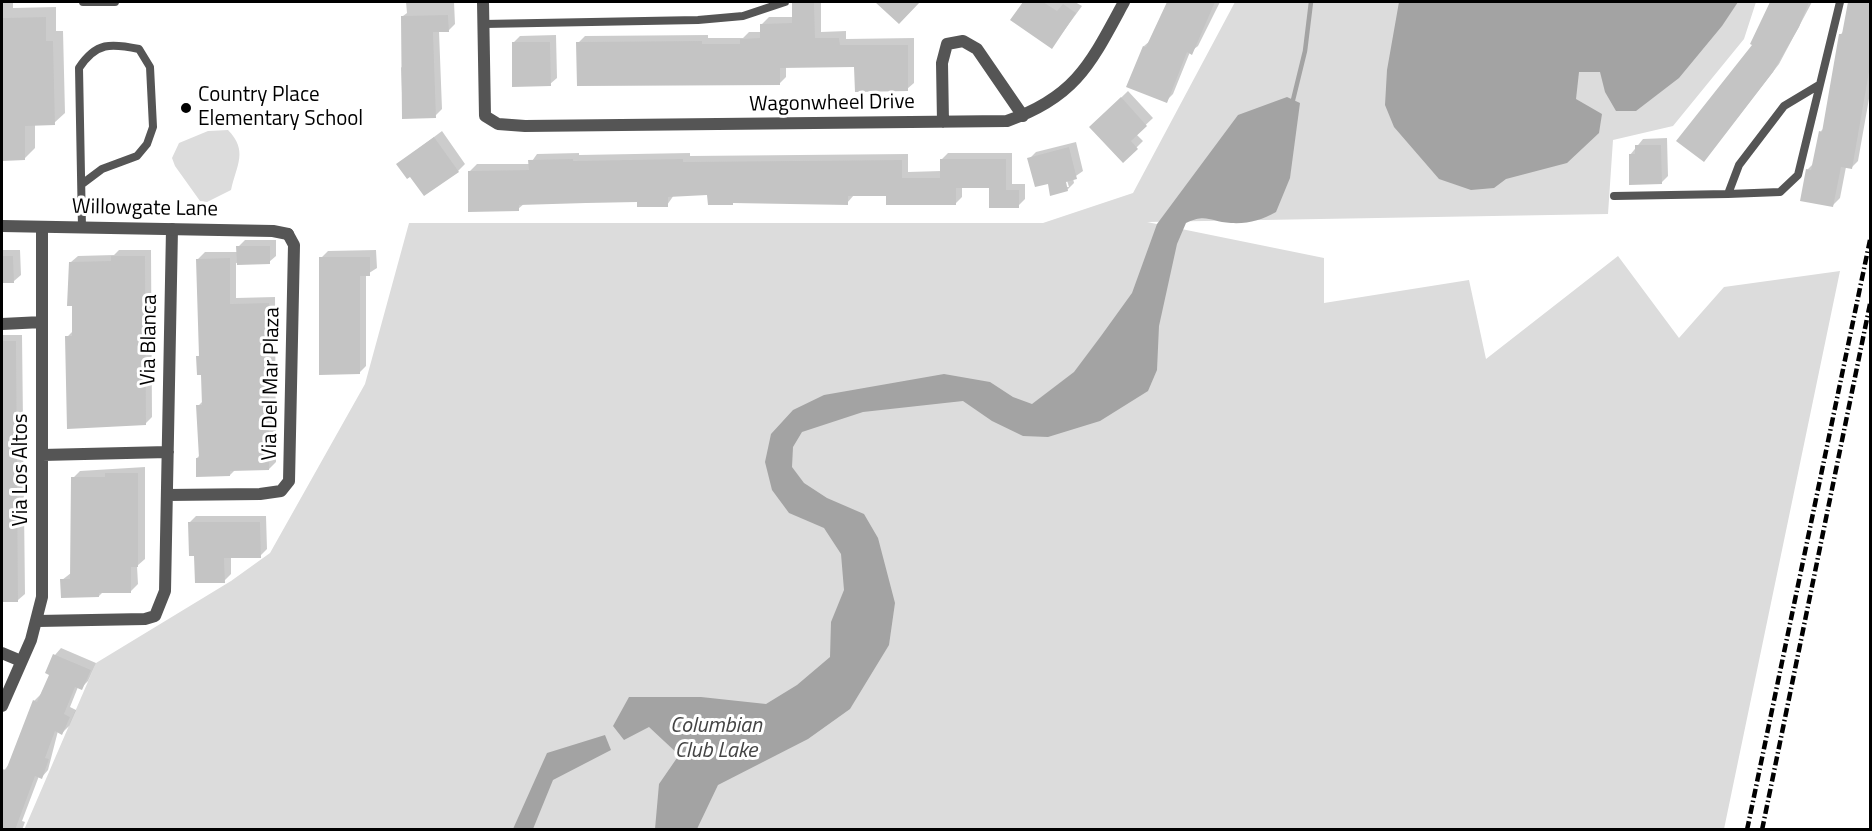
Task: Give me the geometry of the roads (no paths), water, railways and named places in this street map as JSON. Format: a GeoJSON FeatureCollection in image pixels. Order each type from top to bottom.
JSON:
{"type":"FeatureCollection","features":[{"type":"Feature","properties":{"kind":"street"},"geometry":{"type":"LineString","coordinates":[[483,2],[484,24]]}},
{"type":"Feature","properties":{"kind":"street","name":"Wagonwheel Drive"},"geometry":{"type":"LineString","coordinates":[[484,24],[485,116],[498,124],[525,126],[1007,121],[1023,116],[1064,93],[1093,60],[1124,2]]}},
{"type":"Feature","properties":{"kind":"street"},"geometry":{"type":"LineString","coordinates":[[944,122],[947,44],[963,41],[977,49],[1023,116]]}},
{"type":"Feature","properties":{"kind":"street","name":"Willowgate Lane"},"geometry":{"type":"LineString","coordinates":[[2,226],[273,231],[288,234]]}},
{"type":"Feature","properties":{"kind":"street","name":"Via Los Altos"},"geometry":{"type":"LineString","coordinates":[[2,706],[38,621],[42,597],[42,227]]}},
{"type":"Feature","properties":{"kind":"street","name":"Via Blanca"},"geometry":{"type":"LineString","coordinates":[[38,621],[145,619],[154,616],[165,591],[172,229]]}},
{"type":"Feature","properties":{"kind":"street","name":"Via Del Mar Plaza"},"geometry":{"type":"LineString","coordinates":[[167,495],[260,494],[281,491],[289,481],[294,246],[288,234]]}},
{"type":"Feature","properties":{"kind":"street"},"geometry":{"type":"LineString","coordinates":[[2,324],[42,322]]}},
{"type":"Feature","properties":{"kind":"street"},"geometry":{"type":"LineString","coordinates":[[42,455],[168,452]]}},
{"type":"Feature","properties":{"kind":"street"},"geometry":{"type":"LineString","coordinates":[[2,653],[21,661]]}},
{"type":"Feature","properties":{"kind":"lane"},"geometry":{"type":"LineString","coordinates":[[83,2],[115,2]]}},
{"type":"Feature","properties":{"kind":"lane"},"geometry":{"type":"LineString","coordinates":[[484,24],[698,20],[743,16],[785,2]]}},
{"type":"Feature","properties":{"kind":"lane"},"geometry":{"type":"LineString","coordinates":[[1614,196],[1780,192],[1798,175],[1840,2]]}},
{"type":"Feature","properties":{"kind":"lane"},"geometry":{"type":"LineString","coordinates":[[82,184],[102,169],[137,156],[147,144],[153,126],[150,67],[139,49],[102,46],[88,54],[79,68],[82,228]]}},
{"type":"Feature","properties":{"kind":"lane"},"geometry":{"type":"LineString","coordinates":[[1728,194],[1739,165],[1784,106],[1819,85]]}},
{"type":"Feature","properties":{"kind":"water"},"geometry":{"type":"Polygon","coordinates":[[[1399,2],[1738,2],[1722,26],[1679,78],[1636,111],[1616,111],[1605,92],[1600,72],[1579,72],[1576,99],[1602,114],[1599,133],[1567,163],[1506,179],[1494,188],[1471,190],[1439,179],[1394,127],[1385,105],[1387,70],[1399,2]]]}},
{"type":"Feature","properties":{"kind":"water"},"geometry":{"type":"Polygon","coordinates":[[[1287,97],[1300,103],[1290,178],[1276,212],[1243,223],[1204,218],[1186,223],[1177,244],[1159,326],[1157,370],[1148,391],[1100,421],[1048,437],[1023,436],[992,421],[963,401],[863,412],[802,432],[793,447],[792,467],[804,483],[827,498],[864,514],[878,538],[895,603],[889,645],[850,709],[808,739],[718,785],[697,829],[655,829],[659,784],[679,755],[649,727],[624,740],[613,726],[629,697],[701,697],[766,704],[797,685],[830,657],[831,622],[844,590],[841,554],[824,528],[789,513],[772,490],[765,462],[771,434],[793,410],[824,395],[944,374],[990,382],[1013,397],[1032,404],[1074,372],[1132,293],[1157,224],[1238,115],[1287,97]]]}},
{"type":"Feature","properties":{"kind":"water","name":"Columbian Club Lake"},"geometry":{"type":"Polygon","coordinates":[[[605,735],[611,750],[553,780],[533,829],[513,829],[547,753],[605,735]]]}},
{"type":"Feature","properties":{"kind":"waterway"},"geometry":{"type":"LineString","coordinates":[[1293,100],[1305,51],[1311,2]]}},
{"type":"Feature","properties":{"kind":"railway"},"geometry":{"type":"LineString","coordinates":[[1747,830],[1870,240]]}},
{"type":"Feature","properties":{"kind":"railway"},"geometry":{"type":"LineString","coordinates":[[1762,830],[1870,304]]}},
{"type":"Feature","properties":{"kind":"place","name":"Country Place Elementary School"},"geometry":{"type":"Point","coordinates":[186,108]}}]}
